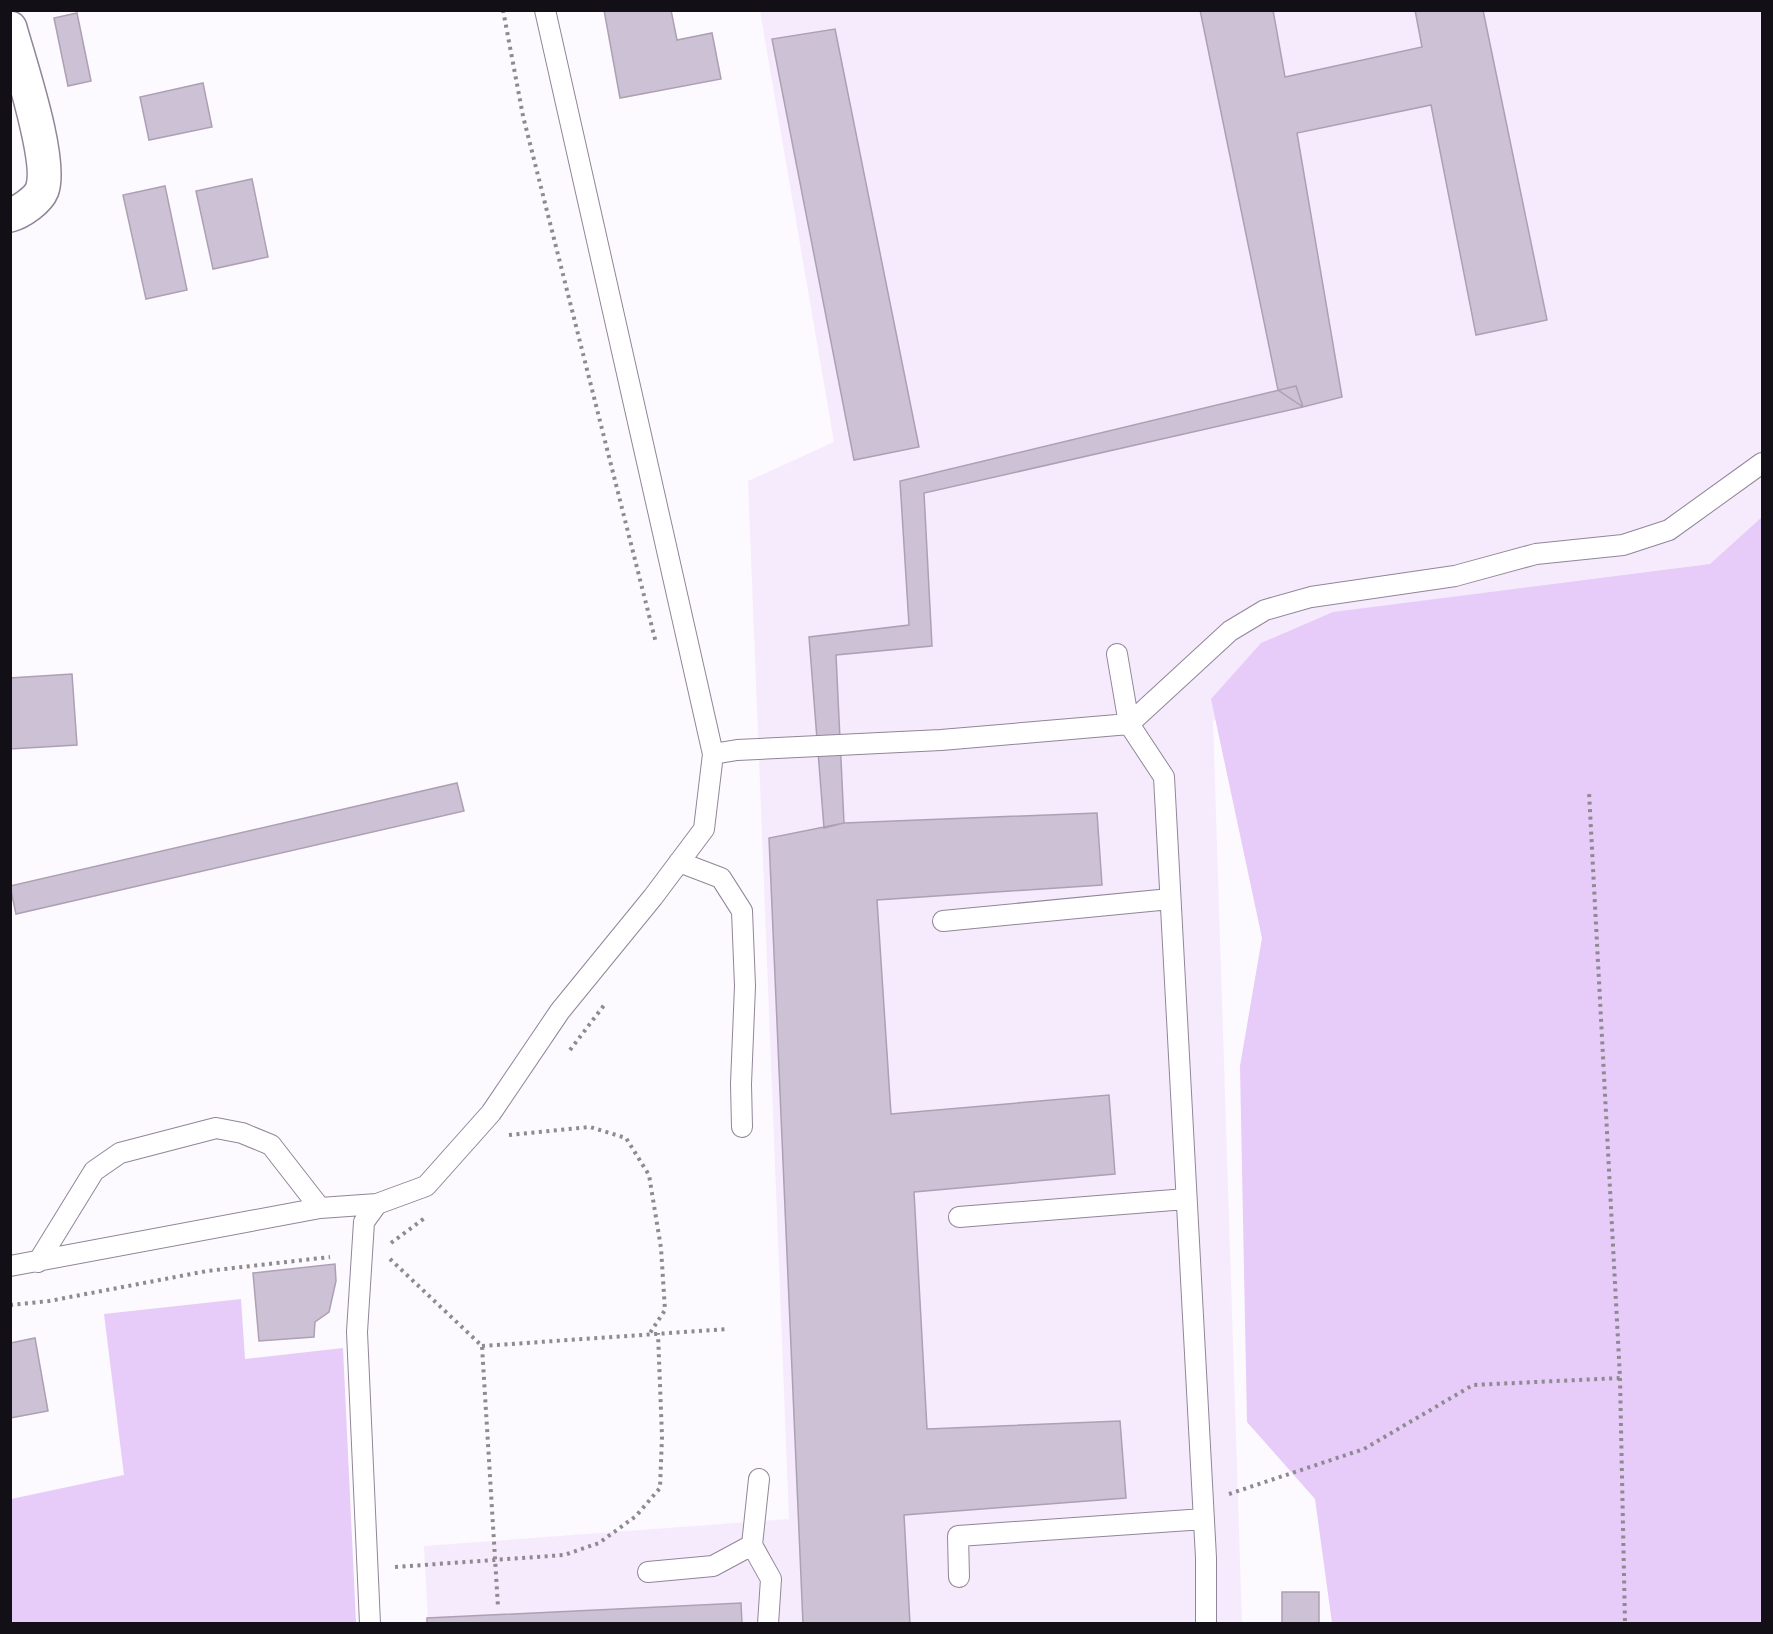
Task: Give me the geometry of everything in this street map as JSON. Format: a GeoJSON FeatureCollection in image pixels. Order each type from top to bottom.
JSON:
{"type":"FeatureCollection","features":[{"type":"Feature","properties":{"kind":"street"},"geometry":{"type":"LineString","coordinates":[[10,28],[44,157],[42,190],[20,213],[10,215]]}},
{"type":"Feature","properties":{"kind":"lane"},"geometry":{"type":"LineString","coordinates":[[10,1266],[320,1208],[377,1204],[426,1186],[491,1113],[560,1011],[704,829],[713,754],[545,10]]}},
{"type":"Feature","properties":{"kind":"lane"},"geometry":{"type":"LineString","coordinates":[[713,754],[736,750],[941,740],[1129,724],[1230,631],[1265,610],[1311,597],[1455,576],[1536,554],[1623,545],[1669,530],[1762,463]]}},
{"type":"Feature","properties":{"kind":"lane"},"geometry":{"type":"LineString","coordinates":[[1117,654],[1129,724],[1164,777],[1203,1511],[1206,1623]]}},
{"type":"Feature","properties":{"kind":"lane"},"geometry":{"type":"LineString","coordinates":[[679,862],[721,878],[742,911],[745,986],[741,1084],[742,1127]]}},
{"type":"Feature","properties":{"kind":"lane"},"geometry":{"type":"LineString","coordinates":[[943,921],[1170,899]]}},
{"type":"Feature","properties":{"kind":"lane"},"geometry":{"type":"LineString","coordinates":[[38,1262],[94,1171],[120,1153],[216,1128],[242,1133],[271,1145],[320,1208]]}},
{"type":"Feature","properties":{"kind":"lane"},"geometry":{"type":"LineString","coordinates":[[959,1217],[1186,1199]]}},
{"type":"Feature","properties":{"kind":"lane"},"geometry":{"type":"LineString","coordinates":[[370,1623],[357,1332],[364,1222],[377,1204]]}},
{"type":"Feature","properties":{"kind":"lane"},"geometry":{"type":"LineString","coordinates":[[759,1479],[752,1545],[771,1579],[768,1623]]}},
{"type":"Feature","properties":{"kind":"lane"},"geometry":{"type":"LineString","coordinates":[[959,1576],[958,1536],[1203,1511]]}},
{"type":"Feature","properties":{"kind":"lane"},"geometry":{"type":"LineString","coordinates":[[648,1572],[713,1566],[752,1545]]}},
{"type":"Feature","properties":{"kind":"path"},"geometry":{"type":"LineString","coordinates":[[503,10],[523,116],[658,650]]}},
{"type":"Feature","properties":{"kind":"path"},"geometry":{"type":"LineString","coordinates":[[1589,792],[1620,1378],[1625,1623]]}},
{"type":"Feature","properties":{"kind":"path"},"geometry":{"type":"LineString","coordinates":[[500,1136],[590,1126],[626,1138],[649,1175],[661,1248],[665,1310],[650,1334]]}},
{"type":"Feature","properties":{"kind":"path"},"geometry":{"type":"LineString","coordinates":[[381,1251],[482,1346],[498,1607]]}},
{"type":"Feature","properties":{"kind":"path"},"geometry":{"type":"LineString","coordinates":[[10,1305],[49,1302],[207,1271],[330,1257]]}},
{"type":"Feature","properties":{"kind":"path"},"geometry":{"type":"LineString","coordinates":[[482,1346],[728,1329]]}},
{"type":"Feature","properties":{"kind":"path"},"geometry":{"type":"LineString","coordinates":[[393,1567],[564,1555],[599,1543],[636,1516],[660,1488],[662,1437],[658,1333]]}},
{"type":"Feature","properties":{"kind":"path"},"geometry":{"type":"LineString","coordinates":[[1203,1511],[1364,1449],[1473,1385],[1620,1378]]}},
{"type":"Feature","properties":{"kind":"shaded area"},"geometry":{"type":"Polygon","coordinates":[[[760,11],[1762,11],[1762,535],[1714,578],[1213,721],[1242,1623],[428,1623],[424,1546],[789,1519],[748,481],[834,442],[760,11]]]}},
{"type":"Feature","properties":{"kind":"shaded area"},"geometry":{"type":"Polygon","coordinates":[[[1762,517],[1762,1623],[1332,1623],[1315,1499],[1247,1422],[1240,1066],[1262,938],[1211,699],[1261,643],[1333,612],[1710,564],[1762,517]]]}},
{"type":"Feature","properties":{"kind":"shaded area"},"geometry":{"type":"Polygon","coordinates":[[[241,1299],[245,1359],[343,1348],[356,1623],[11,1623],[11,1499],[124,1475],[104,1314],[241,1299]]]}},
{"type":"Feature","properties":{"kind":"building"},"geometry":{"type":"Polygon","coordinates":[[[604,10],[671,10],[677,40],[712,33],[721,79],[620,98],[604,10]]]}},
{"type":"Feature","properties":{"kind":"building"},"geometry":{"type":"Polygon","coordinates":[[[1200,10],[1273,10],[1285,77],[1422,47],[1415,10],[1483,10],[1547,320],[1476,335],[1431,105],[1297,133],[1342,397],[1303,407],[1278,390],[1200,10]]]}},
{"type":"Feature","properties":{"kind":"building"},"geometry":{"type":"Polygon","coordinates":[[[77,13],[91,81],[68,86],[54,18],[77,13]]]}},
{"type":"Feature","properties":{"kind":"building"},"geometry":{"type":"Polygon","coordinates":[[[835,29],[919,447],[854,460],[772,39],[835,29]]]}},
{"type":"Feature","properties":{"kind":"building"},"geometry":{"type":"Polygon","coordinates":[[[203,83],[212,127],[149,140],[140,97],[203,83]]]}},
{"type":"Feature","properties":{"kind":"building"},"geometry":{"type":"Polygon","coordinates":[[[252,179],[268,257],[213,269],[196,191],[252,179]]]}},
{"type":"Feature","properties":{"kind":"building"},"geometry":{"type":"Polygon","coordinates":[[[165,186],[187,290],[146,299],[123,195],[165,186]]]}},
{"type":"Feature","properties":{"kind":"building"},"geometry":{"type":"Polygon","coordinates":[[[1296,386],[1303,407],[924,493],[932,646],[836,655],[844,823],[824,828],[809,637],[909,625],[900,481],[1296,386]]]}},
{"type":"Feature","properties":{"kind":"building"},"geometry":{"type":"Polygon","coordinates":[[[72,674],[77,745],[10,749],[10,678],[72,674]]]}},
{"type":"Feature","properties":{"kind":"building"},"geometry":{"type":"Polygon","coordinates":[[[457,783],[464,811],[16,914],[10,886],[457,783]]]}},
{"type":"Feature","properties":{"kind":"building"},"geometry":{"type":"Polygon","coordinates":[[[1097,813],[1102,885],[877,900],[891,1114],[1109,1095],[1115,1174],[914,1192],[927,1429],[1120,1421],[1126,1498],[904,1515],[910,1624],[803,1624],[769,838],[844,823],[1097,813]]]}},
{"type":"Feature","properties":{"kind":"building"},"geometry":{"type":"Polygon","coordinates":[[[335,1264],[336,1281],[329,1312],[315,1322],[314,1337],[259,1341],[253,1273],[335,1264]]]}},
{"type":"Feature","properties":{"kind":"building"},"geometry":{"type":"Polygon","coordinates":[[[35,1338],[48,1411],[10,1418],[10,1343],[35,1338]]]}},
{"type":"Feature","properties":{"kind":"building"},"geometry":{"type":"Polygon","coordinates":[[[1282,1592],[1319,1592],[1319,1624],[1282,1624],[1282,1592]]]}},
{"type":"Feature","properties":{"kind":"building"},"geometry":{"type":"Polygon","coordinates":[[[741,1603],[742,1624],[427,1624],[427,1618],[741,1603]]]}}]}
